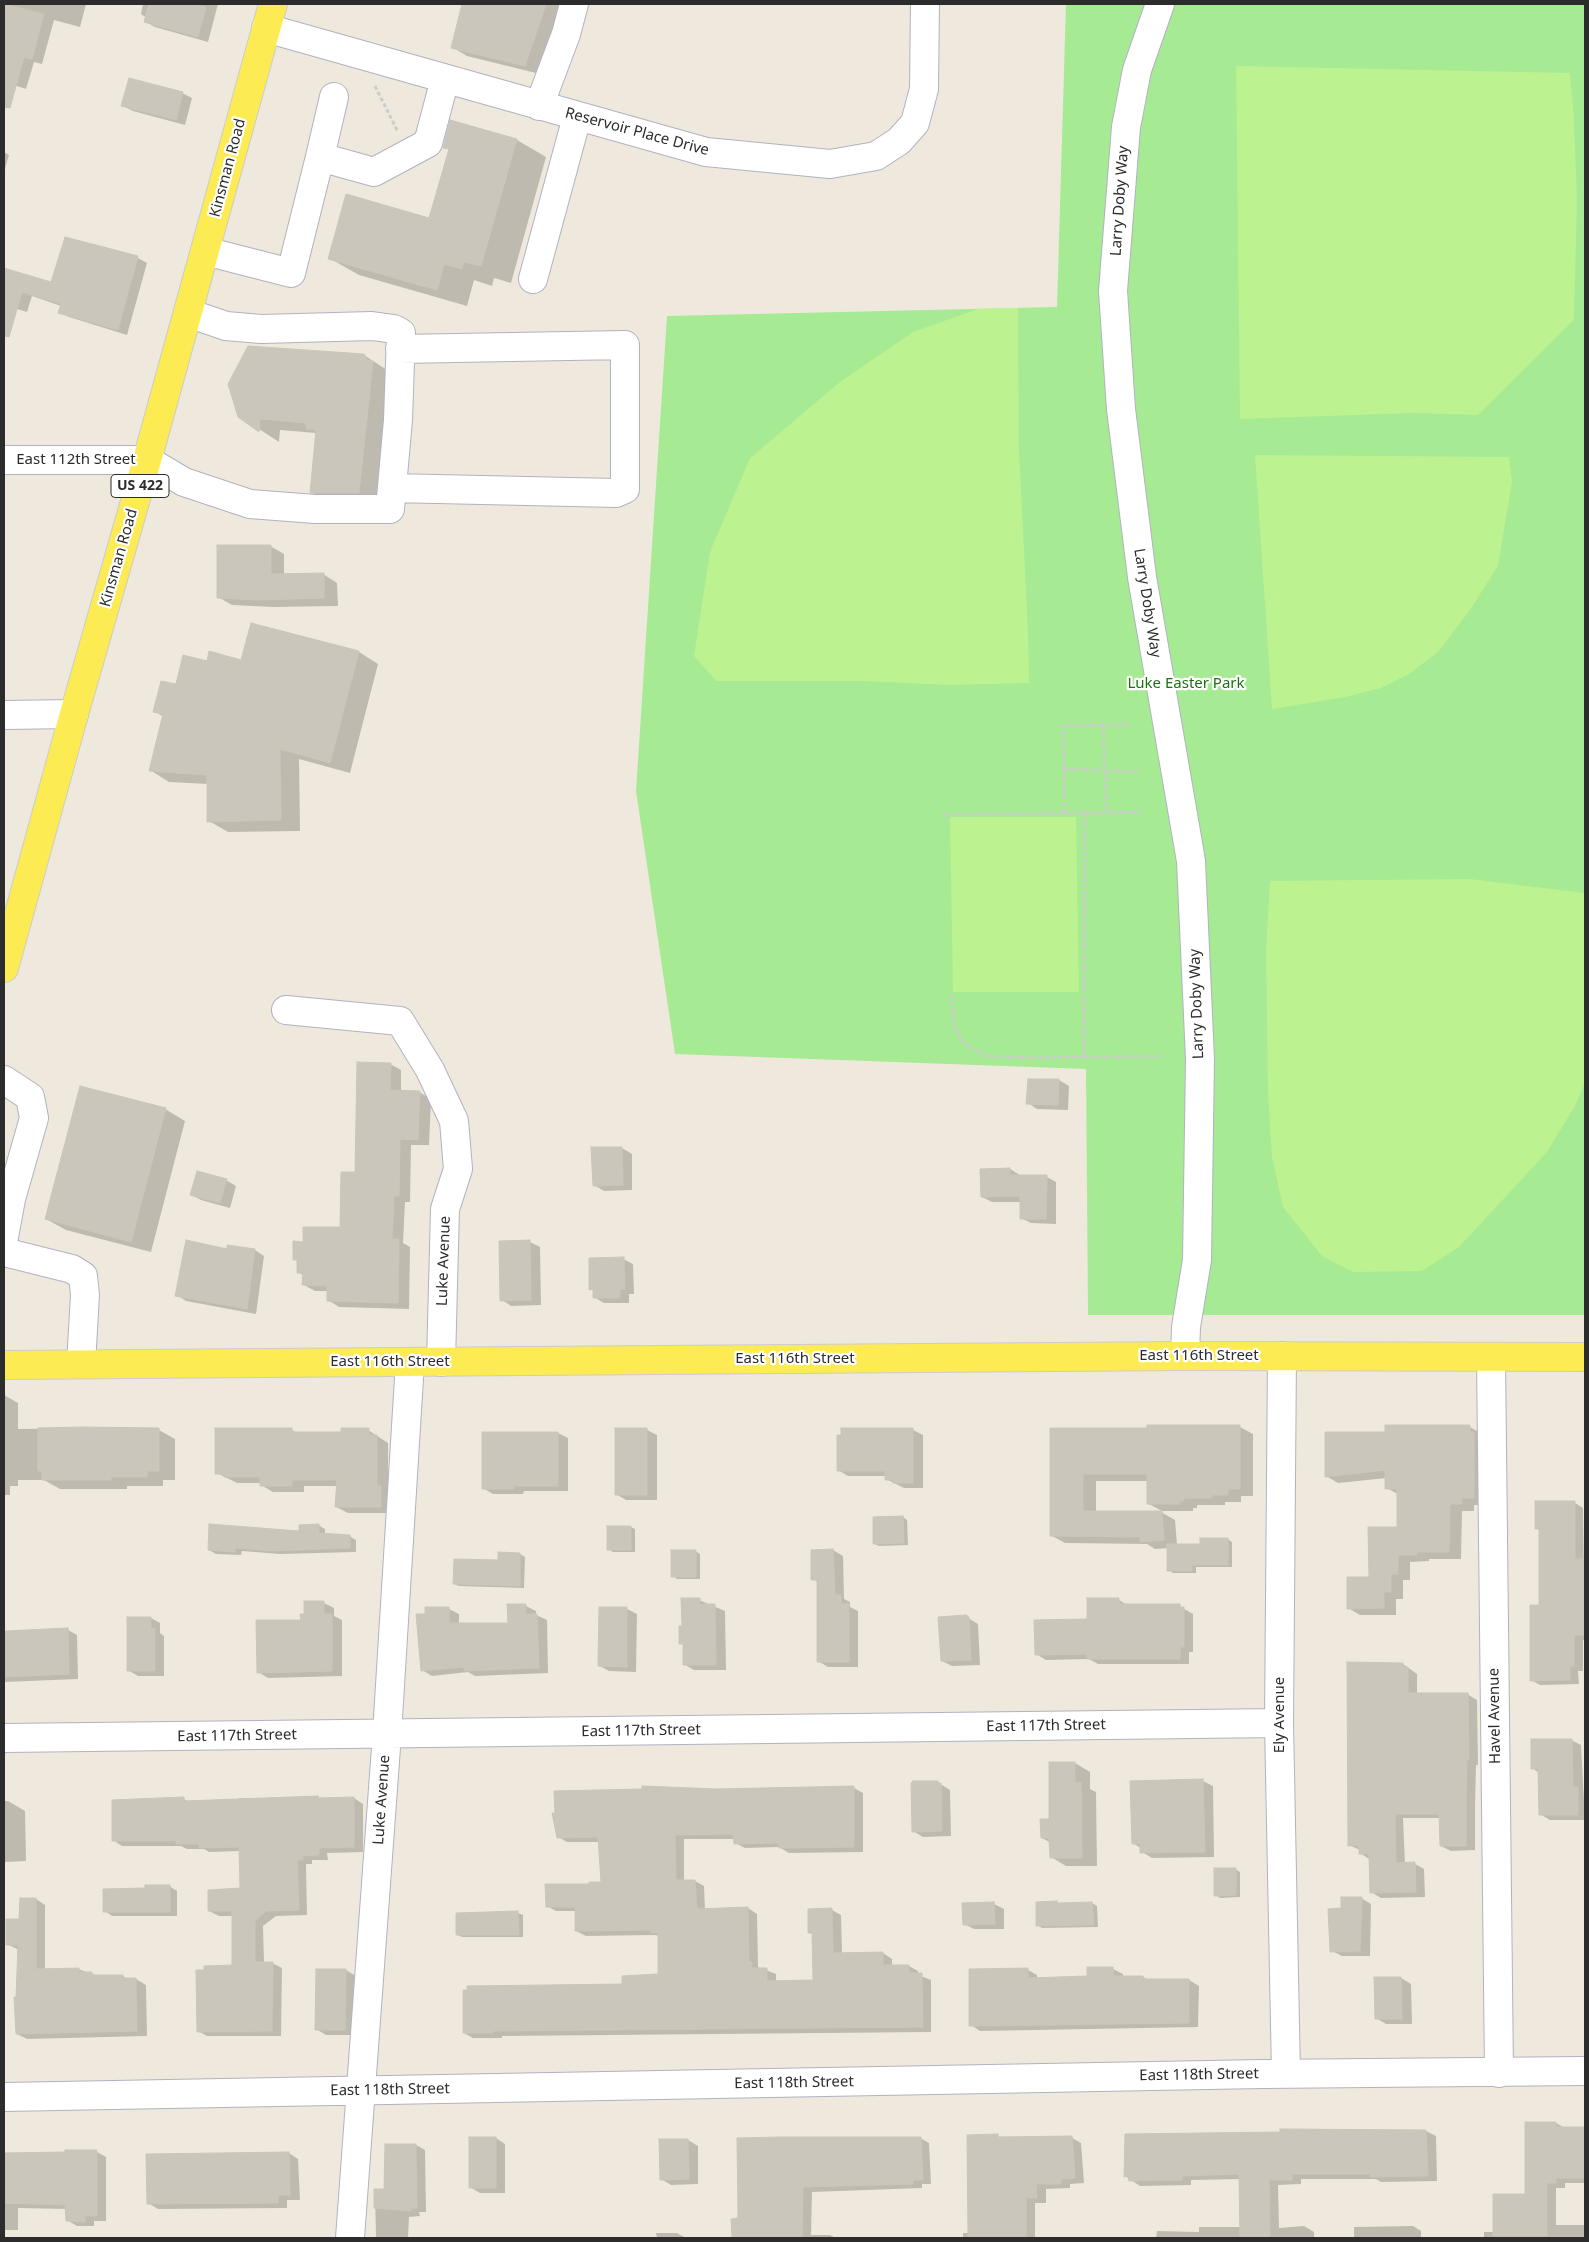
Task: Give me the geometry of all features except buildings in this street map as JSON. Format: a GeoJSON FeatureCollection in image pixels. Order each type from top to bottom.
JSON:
{"type":"FeatureCollection","features":[{"type":"Feature","properties":{"kind":"main road","name":"Kinsman Road"},"geometry":{"type":"LineString","coordinates":[[4,968],[270,16]]}},
{"type":"Feature","properties":{"kind":"main road","name":"East 116th Street"},"geometry":{"type":"LineString","coordinates":[[4,1365],[1185,1356],[1585,1357]]}},
{"type":"Feature","properties":{"kind":"street"},"geometry":{"type":"LineString","coordinates":[[533,280],[559,111],[566,34],[574,4]]}},
{"type":"Feature","properties":{"kind":"street","name":"Reservoir Place Drive"},"geometry":{"type":"LineString","coordinates":[[270,16],[445,79],[706,152],[830,164],[876,156],[899,140],[915,123],[924,89],[925,4]]}},
{"type":"Feature","properties":{"kind":"street","name":"Larry Doby Way"},"geometry":{"type":"LineString","coordinates":[[1160,4],[1137,70],[1126,127],[1113,291],[1121,409],[1142,577],[1191,861],[1200,1059],[1196,1260],[1186,1327],[1185,1356]]}},
{"type":"Feature","properties":{"kind":"street"},"geometry":{"type":"LineString","coordinates":[[320,157],[374,172],[428,143],[445,79]]}},
{"type":"Feature","properties":{"kind":"street"},"geometry":{"type":"LineString","coordinates":[[205,251],[291,273],[334,96]]}},
{"type":"Feature","properties":{"kind":"street"},"geometry":{"type":"LineString","coordinates":[[147,460],[184,482],[250,504],[315,510],[390,509],[398,420],[401,333],[394,329],[372,326],[261,329],[226,326],[188,313]]}},
{"type":"Feature","properties":{"kind":"street"},"geometry":{"type":"LineString","coordinates":[[392,488],[616,493],[625,489],[625,345],[400,349]]}},
{"type":"Feature","properties":{"kind":"street","name":"East 112th Street"},"geometry":{"type":"LineString","coordinates":[[4,460],[147,460]]}},
{"type":"Feature","properties":{"kind":"street"},"geometry":{"type":"LineString","coordinates":[[4,714],[74,714]]}},
{"type":"Feature","properties":{"kind":"street","name":"Luke Avenue"},"geometry":{"type":"LineString","coordinates":[[286,1010],[400,1021],[430,1070],[454,1121],[458,1169],[445,1209],[441,1362]]}},
{"type":"Feature","properties":{"kind":"street"},"geometry":{"type":"LineString","coordinates":[[4,1080],[30,1096],[34,1118],[11,1199],[4,1237]]}},
{"type":"Feature","properties":{"kind":"street"},"geometry":{"type":"LineString","coordinates":[[4,1252],[72,1269],[83,1276],[85,1295],[81,1364]]}},
{"type":"Feature","properties":{"kind":"street","name":"Ely Avenue"},"geometry":{"type":"LineString","coordinates":[[1282,1356],[1279,1723],[1286,2074]]}},
{"type":"Feature","properties":{"kind":"street","name":"Havel Avenue"},"geometry":{"type":"LineString","coordinates":[[1491,1358],[1499,2073]]}},
{"type":"Feature","properties":{"kind":"street","name":"Luke Avenue"},"geometry":{"type":"LineString","coordinates":[[350,2238],[387,1734],[410,1362]]}},
{"type":"Feature","properties":{"kind":"street","name":"East 117th Street"},"geometry":{"type":"LineString","coordinates":[[4,1738],[1279,1723]]}},
{"type":"Feature","properties":{"kind":"street","name":"East 118th Street"},"geometry":{"type":"LineString","coordinates":[[4,2097],[1286,2074],[1585,2071]]}},
{"type":"Feature","properties":{"kind":"path"},"geometry":{"type":"LineString","coordinates":[[374,85],[400,136]]}},
{"type":"Feature","properties":{"kind":"path"},"geometry":{"type":"LineString","coordinates":[[1065,813],[1063,726],[1132,724]]}},
{"type":"Feature","properties":{"kind":"path"},"geometry":{"type":"LineString","coordinates":[[1103,725],[1107,813]]}},
{"type":"Feature","properties":{"kind":"path"},"geometry":{"type":"LineString","coordinates":[[1064,770],[1138,772]]}},
{"type":"Feature","properties":{"kind":"path"},"geometry":{"type":"LineString","coordinates":[[943,815],[1143,812]]}},
{"type":"Feature","properties":{"kind":"path"},"geometry":{"type":"LineString","coordinates":[[1084,1057],[1085,813]]}},
{"type":"Feature","properties":{"kind":"path"},"geometry":{"type":"LineString","coordinates":[[952,995],[954,1027],[965,1044],[985,1056],[1164,1056]]}},
{"type":"Feature","properties":{"kind":"green space","name":"Luke Easter Park"},"geometry":{"type":"Polygon","coordinates":[[[1066,4],[1585,4],[1585,1315],[1088,1315],[1086,1069],[675,1054],[636,791],[667,316],[1057,307],[1066,4]]]}},
{"type":"Feature","properties":{"kind":"green space"},"geometry":{"type":"Polygon","coordinates":[[[1236,66],[1570,73],[1577,200],[1574,320],[1478,415],[1414,413],[1240,419],[1236,66]]]}},
{"type":"Feature","properties":{"kind":"green space"},"geometry":{"type":"Polygon","coordinates":[[[1018,308],[1019,450],[1029,683],[950,685],[861,681],[716,681],[694,656],[710,552],[750,458],[840,382],[913,332],[978,309],[1018,308]]]}},
{"type":"Feature","properties":{"kind":"green space"},"geometry":{"type":"Polygon","coordinates":[[[1255,455],[1509,457],[1512,482],[1498,566],[1470,610],[1438,652],[1409,674],[1381,688],[1345,697],[1272,709],[1255,455]]]}},
{"type":"Feature","properties":{"kind":"green space"},"geometry":{"type":"Polygon","coordinates":[[[950,817],[1076,817],[1079,992],[953,992],[950,817]]]}},
{"type":"Feature","properties":{"kind":"green space"},"geometry":{"type":"Polygon","coordinates":[[[1470,879],[1585,893],[1585,1083],[1575,1106],[1547,1152],[1459,1247],[1422,1271],[1353,1272],[1322,1256],[1283,1207],[1272,1157],[1268,1093],[1266,949],[1270,881],[1470,879]]]}}]}
